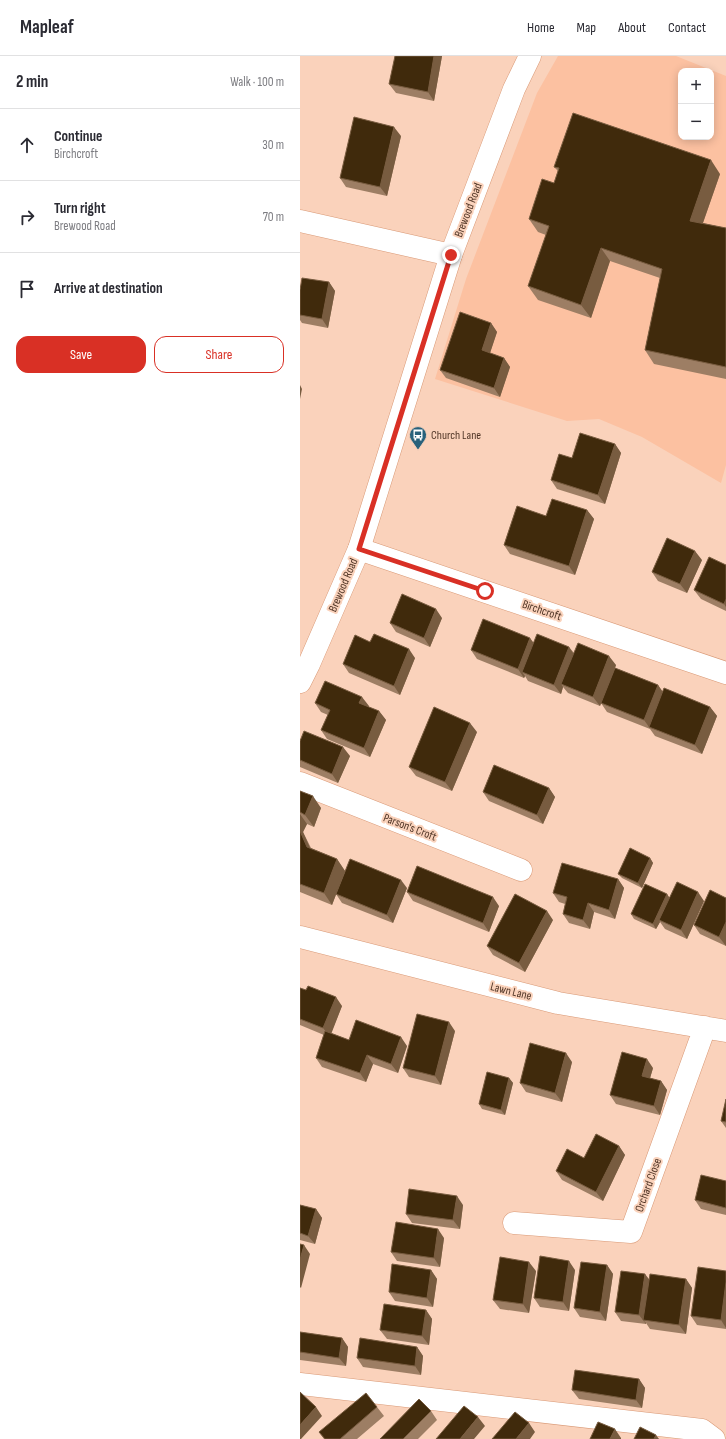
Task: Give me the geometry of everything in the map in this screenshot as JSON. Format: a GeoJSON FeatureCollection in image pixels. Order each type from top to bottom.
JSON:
{"type":"FeatureCollection","features":[{"type":"Feature","properties":{"kind":"street","name":"Brewood Road"},"geometry":{"type":"LineString","coordinates":[[300,682],[359,549],[451,255],[514,89],[530,56]]}},
{"type":"Feature","properties":{"kind":"street"},"geometry":{"type":"LineString","coordinates":[[300,221],[451,255]]}},
{"type":"Feature","properties":{"kind":"street","name":"Birchcroft"},"geometry":{"type":"LineString","coordinates":[[359,549],[726,673]]}},
{"type":"Feature","properties":{"kind":"street","name":"Parson's Croft"},"geometry":{"type":"LineString","coordinates":[[300,783],[521,870]]}},
{"type":"Feature","properties":{"kind":"street","name":"Lawn Lane"},"geometry":{"type":"LineString","coordinates":[[300,937],[558,1003],[726,1031]]}},
{"type":"Feature","properties":{"kind":"street","name":"Orchard Close"},"geometry":{"type":"LineString","coordinates":[[514,1223],[631,1232],[705,1027]]}},
{"type":"Feature","properties":{"kind":"street"},"geometry":{"type":"LineString","coordinates":[[300,1384],[702,1430],[714,1439]]}},
{"type":"Feature","properties":{"kind":"shaded area"},"geometry":{"type":"Polygon","coordinates":[[[558,56],[676,56],[706,68],[678,68],[678,140],[714,140],[714,71],[726,76],[726,465],[721,483],[642,437],[599,419],[567,421],[435,379],[466,279],[537,93],[558,56]]]}},
{"type":"Feature","properties":{"kind":"building"},"geometry":{"type":"Polygon","coordinates":[[[395,56],[434,56],[428,92],[389,84],[395,56]]]}},
{"type":"Feature","properties":{"kind":"building"},"geometry":{"type":"Polygon","coordinates":[[[573,113],[711,160],[690,221],[726,228],[726,367],[645,350],[662,269],[601,248],[581,305],[528,286],[549,226],[529,219],[542,179],[554,183],[559,168],[554,167],[573,113]]]}},
{"type":"Feature","properties":{"kind":"building"},"geometry":{"type":"Polygon","coordinates":[[[354,117],[394,127],[380,187],[340,178],[354,117]]]}},
{"type":"Feature","properties":{"kind":"building"},"geometry":{"type":"Polygon","coordinates":[[[302,278],[329,282],[322,319],[300,315],[300,290],[302,278]]]}},
{"type":"Feature","properties":{"kind":"building"},"geometry":{"type":"Polygon","coordinates":[[[460,312],[491,323],[482,350],[504,358],[494,388],[440,370],[460,312]]]}},
{"type":"Feature","properties":{"kind":"building"},"geometry":{"type":"Polygon","coordinates":[[[580,433],[615,444],[598,495],[551,480],[559,454],[572,458],[580,433]]]}},
{"type":"Feature","properties":{"kind":"building"},"geometry":{"type":"Polygon","coordinates":[[[552,499],[587,510],[569,566],[504,545],[517,506],[546,516],[552,499]]]}},
{"type":"Feature","properties":{"kind":"building"},"geometry":{"type":"Polygon","coordinates":[[[667,538],[695,551],[680,584],[652,572],[667,538]]]}},
{"type":"Feature","properties":{"kind":"building"},"geometry":{"type":"Polygon","coordinates":[[[709,557],[726,565],[726,599],[724,604],[694,590],[709,557]]]}},
{"type":"Feature","properties":{"kind":"building"},"geometry":{"type":"Polygon","coordinates":[[[402,594],[436,609],[424,638],[390,623],[402,594]]]}},
{"type":"Feature","properties":{"kind":"building"},"geometry":{"type":"Polygon","coordinates":[[[483,619],[530,638],[518,669],[471,650],[483,619]]]}},
{"type":"Feature","properties":{"kind":"building"},"geometry":{"type":"Polygon","coordinates":[[[374,634],[409,649],[394,686],[343,664],[355,635],[370,642],[374,634]]]}},
{"type":"Feature","properties":{"kind":"building"},"geometry":{"type":"Polygon","coordinates":[[[537,634],[569,647],[554,685],[522,672],[537,634]]]}},
{"type":"Feature","properties":{"kind":"building"},"geometry":{"type":"Polygon","coordinates":[[[578,643],[609,656],[593,697],[561,684],[578,643]]]}},
{"type":"Feature","properties":{"kind":"building"},"geometry":{"type":"Polygon","coordinates":[[[615,668],[658,685],[644,720],[601,703],[615,668]]]}},
{"type":"Feature","properties":{"kind":"building"},"geometry":{"type":"Polygon","coordinates":[[[325,681],[362,697],[359,703],[379,711],[364,748],[321,730],[330,710],[315,703],[325,681]]]}},
{"type":"Feature","properties":{"kind":"building"},"geometry":{"type":"Polygon","coordinates":[[[664,688],[710,707],[695,745],[649,727],[664,688]]]}},
{"type":"Feature","properties":{"kind":"building"},"geometry":{"type":"Polygon","coordinates":[[[434,707],[470,723],[445,782],[409,767],[434,707]]]}},
{"type":"Feature","properties":{"kind":"building"},"geometry":{"type":"Polygon","coordinates":[[[304,731],[343,747],[332,774],[300,760],[300,741],[304,731]]]}},
{"type":"Feature","properties":{"kind":"building"},"geometry":{"type":"Polygon","coordinates":[[[494,765],[549,788],[537,815],[483,792],[494,765]]]}},
{"type":"Feature","properties":{"kind":"building"},"geometry":{"type":"Polygon","coordinates":[[[300,791],[313,796],[305,815],[300,812],[300,791]]]}},
{"type":"Feature","properties":{"kind":"building"},"geometry":{"type":"Polygon","coordinates":[[[300,831],[307,847],[337,859],[324,893],[300,884],[300,831]]]}},
{"type":"Feature","properties":{"kind":"building"},"geometry":{"type":"Polygon","coordinates":[[[630,848],[650,858],[638,883],[618,874],[630,848]]]}},
{"type":"Feature","properties":{"kind":"building"},"geometry":{"type":"Polygon","coordinates":[[[350,859],[401,880],[387,915],[336,894],[350,859]]]}},
{"type":"Feature","properties":{"kind":"building"},"geometry":{"type":"Polygon","coordinates":[[[562,863],[618,879],[609,910],[588,903],[583,920],[563,914],[567,897],[553,893],[562,863]]]}},
{"type":"Feature","properties":{"kind":"building"},"geometry":{"type":"Polygon","coordinates":[[[417,866],[493,897],[483,923],[407,892],[417,866]]]}},
{"type":"Feature","properties":{"kind":"building"},"geometry":{"type":"Polygon","coordinates":[[[677,882],[698,892],[681,930],[659,920],[677,882]]]}},
{"type":"Feature","properties":{"kind":"building"},"geometry":{"type":"Polygon","coordinates":[[[645,884],[667,894],[653,924],[631,914],[645,884]]]}},
{"type":"Feature","properties":{"kind":"building"},"geometry":{"type":"Polygon","coordinates":[[[710,890],[726,898],[726,922],[719,937],[694,925],[710,890]]]}},
{"type":"Feature","properties":{"kind":"building"},"geometry":{"type":"Polygon","coordinates":[[[515,894],[547,911],[519,963],[487,946],[515,894]]]}},
{"type":"Feature","properties":{"kind":"building"},"geometry":{"type":"Polygon","coordinates":[[[308,986],[336,997],[323,1028],[300,1019],[300,988],[306,990],[308,986]]]}},
{"type":"Feature","properties":{"kind":"building"},"geometry":{"type":"Polygon","coordinates":[[[417,1014],[449,1022],[435,1076],[403,1068],[417,1014]]]}},
{"type":"Feature","properties":{"kind":"building"},"geometry":{"type":"Polygon","coordinates":[[[356,1020],[401,1037],[391,1064],[367,1055],[360,1073],[316,1058],[325,1031],[349,1040],[356,1020]]]}},
{"type":"Feature","properties":{"kind":"building"},"geometry":{"type":"Polygon","coordinates":[[[530,1043],[566,1053],[555,1093],[520,1083],[530,1043]]]}},
{"type":"Feature","properties":{"kind":"building"},"geometry":{"type":"Polygon","coordinates":[[[622,1052],[647,1059],[642,1076],[661,1081],[654,1106],[610,1095],[622,1052]]]}},
{"type":"Feature","properties":{"kind":"building"},"geometry":{"type":"Polygon","coordinates":[[[487,1072],[509,1078],[501,1110],[479,1104],[487,1072]]]}},
{"type":"Feature","properties":{"kind":"building"},"geometry":{"type":"Polygon","coordinates":[[[726,1099],[726,1122],[721,1121],[726,1099]]]}},
{"type":"Feature","properties":{"kind":"building"},"geometry":{"type":"Polygon","coordinates":[[[596,1134],[619,1146],[596,1192],[556,1171],[567,1149],[584,1158],[596,1134]]]}},
{"type":"Feature","properties":{"kind":"building"},"geometry":{"type":"Polygon","coordinates":[[[701,1175],[726,1181],[726,1208],[695,1200],[701,1175]]]}},
{"type":"Feature","properties":{"kind":"building"},"geometry":{"type":"Polygon","coordinates":[[[409,1189],[457,1196],[453,1220],[406,1214],[409,1189]]]}},
{"type":"Feature","properties":{"kind":"building"},"geometry":{"type":"Polygon","coordinates":[[[300,1205],[316,1209],[308,1236],[300,1233],[300,1205]]]}},
{"type":"Feature","properties":{"kind":"building"},"geometry":{"type":"Polygon","coordinates":[[[396,1222],[438,1229],[434,1258],[391,1252],[396,1222]]]}},
{"type":"Feature","properties":{"kind":"building"},"geometry":{"type":"Polygon","coordinates":[[[300,1244],[304,1245],[300,1260],[300,1244]]]}},
{"type":"Feature","properties":{"kind":"building"},"geometry":{"type":"Polygon","coordinates":[[[540,1256],[569,1261],[563,1302],[534,1298],[540,1256]]]}},
{"type":"Feature","properties":{"kind":"building"},"geometry":{"type":"Polygon","coordinates":[[[500,1257],[529,1262],[523,1304],[493,1300],[500,1257]]]}},
{"type":"Feature","properties":{"kind":"building"},"geometry":{"type":"Polygon","coordinates":[[[581,1262],[607,1265],[600,1312],[574,1308],[581,1262]]]}},
{"type":"Feature","properties":{"kind":"building"},"geometry":{"type":"Polygon","coordinates":[[[392,1264],[431,1270],[427,1298],[389,1292],[392,1264]]]}},
{"type":"Feature","properties":{"kind":"building"},"geometry":{"type":"Polygon","coordinates":[[[698,1267],[726,1271],[721,1320],[691,1316],[698,1267]]]}},
{"type":"Feature","properties":{"kind":"building"},"geometry":{"type":"Polygon","coordinates":[[[621,1271],[645,1274],[639,1315],[615,1312],[621,1271]]]}},
{"type":"Feature","properties":{"kind":"building"},"geometry":{"type":"Polygon","coordinates":[[[650,1274],[686,1279],[679,1325],[643,1320],[650,1274]]]}},
{"type":"Feature","properties":{"kind":"building"},"geometry":{"type":"Polygon","coordinates":[[[384,1304],[426,1310],[422,1336],[380,1330],[384,1304]]]}},
{"type":"Feature","properties":{"kind":"building"},"geometry":{"type":"Polygon","coordinates":[[[300,1332],[342,1338],[339,1358],[300,1352],[300,1332]]]}},
{"type":"Feature","properties":{"kind":"building"},"geometry":{"type":"Polygon","coordinates":[[[360,1338],[417,1347],[415,1366],[357,1358],[360,1338]]]}},
{"type":"Feature","properties":{"kind":"building"},"geometry":{"type":"Polygon","coordinates":[[[575,1370],[639,1379],[636,1400],[572,1390],[575,1370]]]}},
{"type":"Feature","properties":{"kind":"building"},"geometry":{"type":"Polygon","coordinates":[[[300,1392],[316,1407],[300,1425],[300,1392]]]}},
{"type":"Feature","properties":{"kind":"building"},"geometry":{"type":"Polygon","coordinates":[[[366,1393],[377,1407],[340,1439],[325,1439],[319,1432],[366,1393]]]}},
{"type":"Feature","properties":{"kind":"building"},"geometry":{"type":"Polygon","coordinates":[[[419,1399],[431,1411],[403,1439],[380,1439],[419,1399]]]}},
{"type":"Feature","properties":{"kind":"building"},"geometry":{"type":"Polygon","coordinates":[[[464,1406],[478,1417],[460,1439],[436,1439],[464,1406]]]}},
{"type":"Feature","properties":{"kind":"building"},"geometry":{"type":"Polygon","coordinates":[[[515,1412],[529,1423],[516,1439],[492,1439],[515,1412]]]}},
{"type":"Feature","properties":{"kind":"building"},"geometry":{"type":"Polygon","coordinates":[[[598,1422],[615,1429],[610,1439],[590,1439],[598,1422]]]}},
{"type":"Feature","properties":{"kind":"building"},"geometry":{"type":"Polygon","coordinates":[[[640,1427],[656,1435],[654,1439],[634,1439],[640,1427]]]}},
{"type":"Feature","properties":{"kind":"place","name":"Church Lane"},"geometry":{"type":"Point","coordinates":[418,450]}},
{"type":"Feature","properties":{"kind":"route"},"geometry":{"type":"LineString","coordinates":[[451,255],[359,549],[485,591]]}}]}
